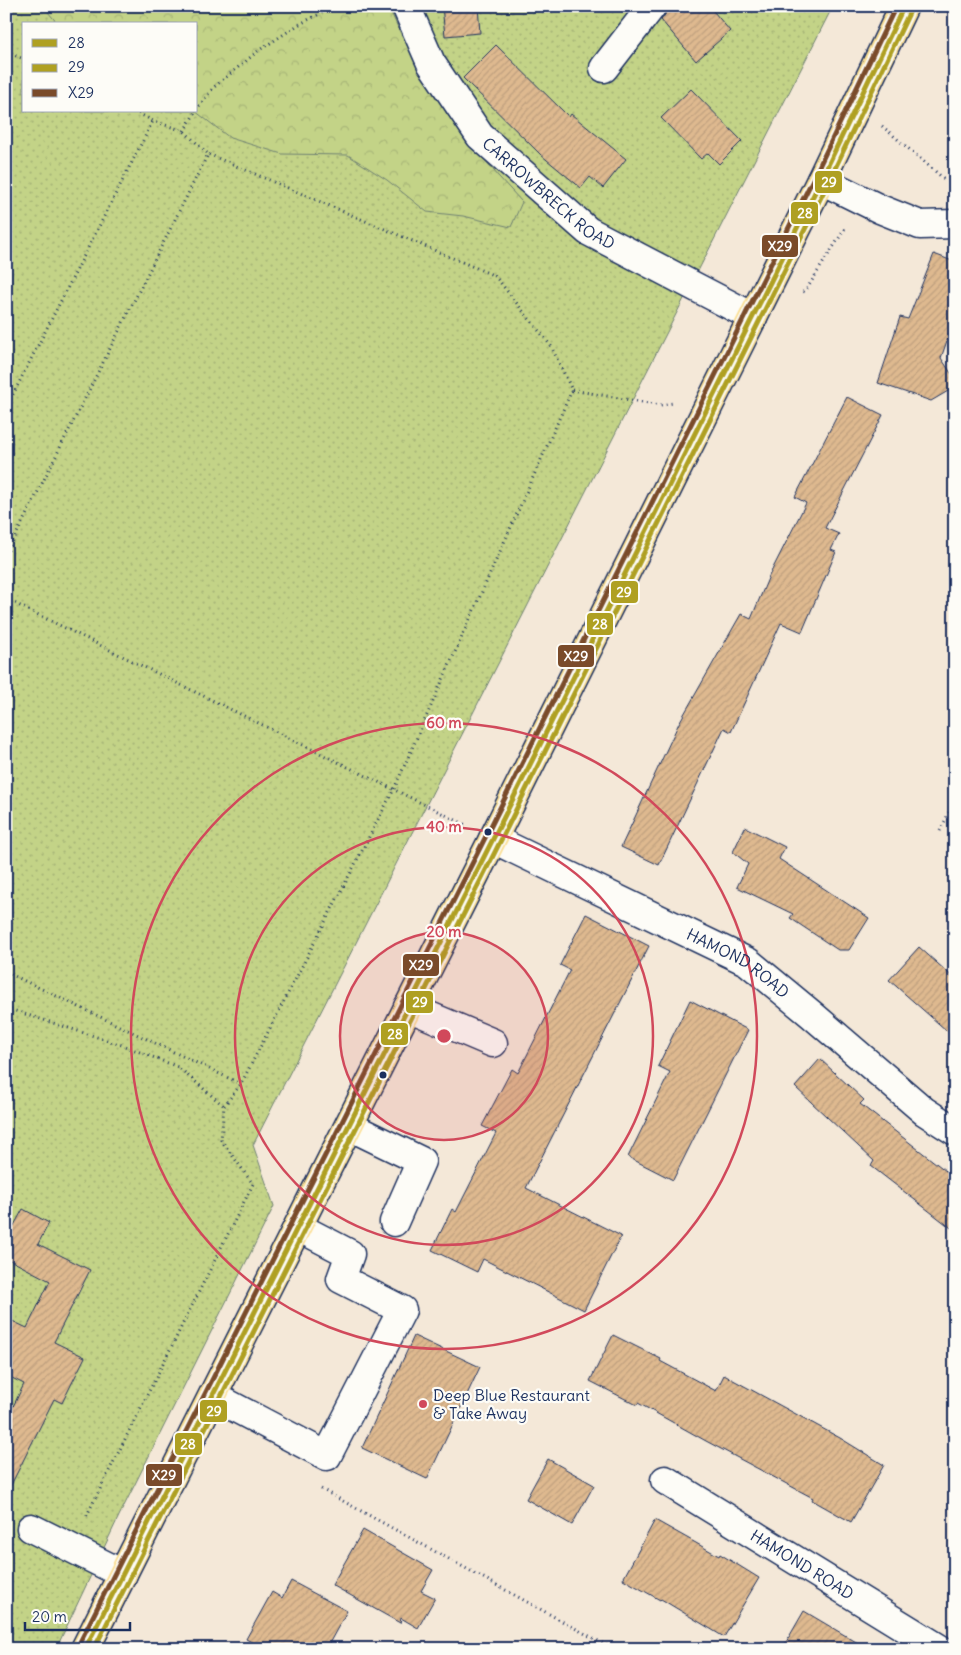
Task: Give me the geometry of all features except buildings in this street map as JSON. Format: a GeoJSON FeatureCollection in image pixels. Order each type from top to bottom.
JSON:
{"type":"FeatureCollection","features":[{"type":"Feature","properties":{"kind":"main road"},"geometry":{"type":"LineString","coordinates":[[86,1649],[753,317],[904,6]]}},
{"type":"Feature","properties":{"kind":"street","name":"CARROWBRECK ROAD"},"geometry":{"type":"LineString","coordinates":[[406,6],[431,63],[480,136],[588,231],[753,317]]}},
{"type":"Feature","properties":{"kind":"street"},"geometry":{"type":"LineString","coordinates":[[604,68],[652,6]]}},
{"type":"Feature","properties":{"kind":"street"},"geometry":{"type":"LineString","coordinates":[[821,180],[880,209],[920,225],[955,224]]}},
{"type":"Feature","properties":{"kind":"street","name":"HAMOND ROAD"},"geometry":{"type":"LineString","coordinates":[[493,838],[748,962],[924,1111],[955,1131]]}},
{"type":"Feature","properties":{"kind":"street"},"geometry":{"type":"LineString","coordinates":[[408,1007],[493,1044]]}},
{"type":"Feature","properties":{"kind":"street"},"geometry":{"type":"LineString","coordinates":[[349,1126],[421,1161],[394,1222]]}},
{"type":"Feature","properties":{"kind":"street"},"geometry":{"type":"LineString","coordinates":[[213,1396],[327,1456],[402,1310],[341,1279],[350,1254],[298,1227]]}},
{"type":"Feature","properties":{"kind":"street","name":"HAMOND ROAD"},"geometry":{"type":"LineString","coordinates":[[665,1480],[940,1649]]}},
{"type":"Feature","properties":{"kind":"street"},"geometry":{"type":"LineString","coordinates":[[31,1528],[123,1574]]}},
{"type":"Feature","properties":{"kind":"path"},"geometry":{"type":"LineString","coordinates":[[198,108],[213,88],[258,51],[298,24],[336,6]]}},
{"type":"Feature","properties":{"kind":"path"},"geometry":{"type":"LineString","coordinates":[[6,52],[22,58]]}},
{"type":"Feature","properties":{"kind":"path"},"geometry":{"type":"LineString","coordinates":[[92,1558],[96,1535],[84,1518],[253,1184],[221,1140],[224,1106],[241,1084],[394,789],[572,390],[551,346],[495,276],[208,154],[184,131],[153,122],[136,112]]}},
{"type":"Feature","properties":{"kind":"path"},"geometry":{"type":"LineString","coordinates":[[184,131],[195,112]]}},
{"type":"Feature","properties":{"kind":"path"},"geometry":{"type":"LineString","coordinates":[[6,408],[153,122]]}},
{"type":"Feature","properties":{"kind":"path"},"geometry":{"type":"LineString","coordinates":[[879,123],[942,178],[955,178]]}},
{"type":"Feature","properties":{"kind":"path"},"geometry":{"type":"LineString","coordinates":[[6,555],[208,154]]}},
{"type":"Feature","properties":{"kind":"path"},"geometry":{"type":"LineString","coordinates":[[572,390],[660,405],[714,395]]}},
{"type":"Feature","properties":{"kind":"path"},"geometry":{"type":"LineString","coordinates":[[6,599],[493,838]]}},
{"type":"Feature","properties":{"kind":"path"},"geometry":{"type":"LineString","coordinates":[[940,831],[955,800]]}},
{"type":"Feature","properties":{"kind":"path"},"geometry":{"type":"LineString","coordinates":[[6,972],[241,1084]]}},
{"type":"Feature","properties":{"kind":"path"},"geometry":{"type":"LineString","coordinates":[[6,1008],[122,1045],[178,1067],[224,1106]]}},
{"type":"Feature","properties":{"kind":"path"},"geometry":{"type":"LineString","coordinates":[[320,1488],[613,1649]]}},
{"type":"Feature","properties":{"kind":"green space"},"geometry":{"type":"Polygon","coordinates":[[[6,6],[833,6],[253,1145],[274,1206],[119,1516],[56,1649],[6,1649],[6,6]]]}},
{"type":"Feature","properties":{"kind":"green space"},"geometry":{"type":"Polygon","coordinates":[[[43,6],[388,6],[401,34],[447,114],[522,202],[511,227],[463,216],[427,212],[387,180],[348,155],[282,154],[230,138],[196,112],[198,112],[198,22],[56,22],[43,6]]]}},
{"type":"Feature","properties":{"kind":"transit line","name":"X29"},"geometry":{"type":"LineString","coordinates":[[78,1646],[486,836],[814,177],[896,6]]}},
{"type":"Feature","properties":{"kind":"transit line","name":"28"},"geometry":{"type":"LineString","coordinates":[[85,1649],[493,839],[821,180],[904,6]]}},
{"type":"Feature","properties":{"kind":"transit line","name":"29"},"geometry":{"type":"LineString","coordinates":[[94,1649],[500,842],[828,183],[911,9]]}},
{"type":"Feature","properties":{"kind":"place","name":"Deep Blue Restaurant & Take Away"},"geometry":{"type":"Point","coordinates":[423,1404]}}]}
